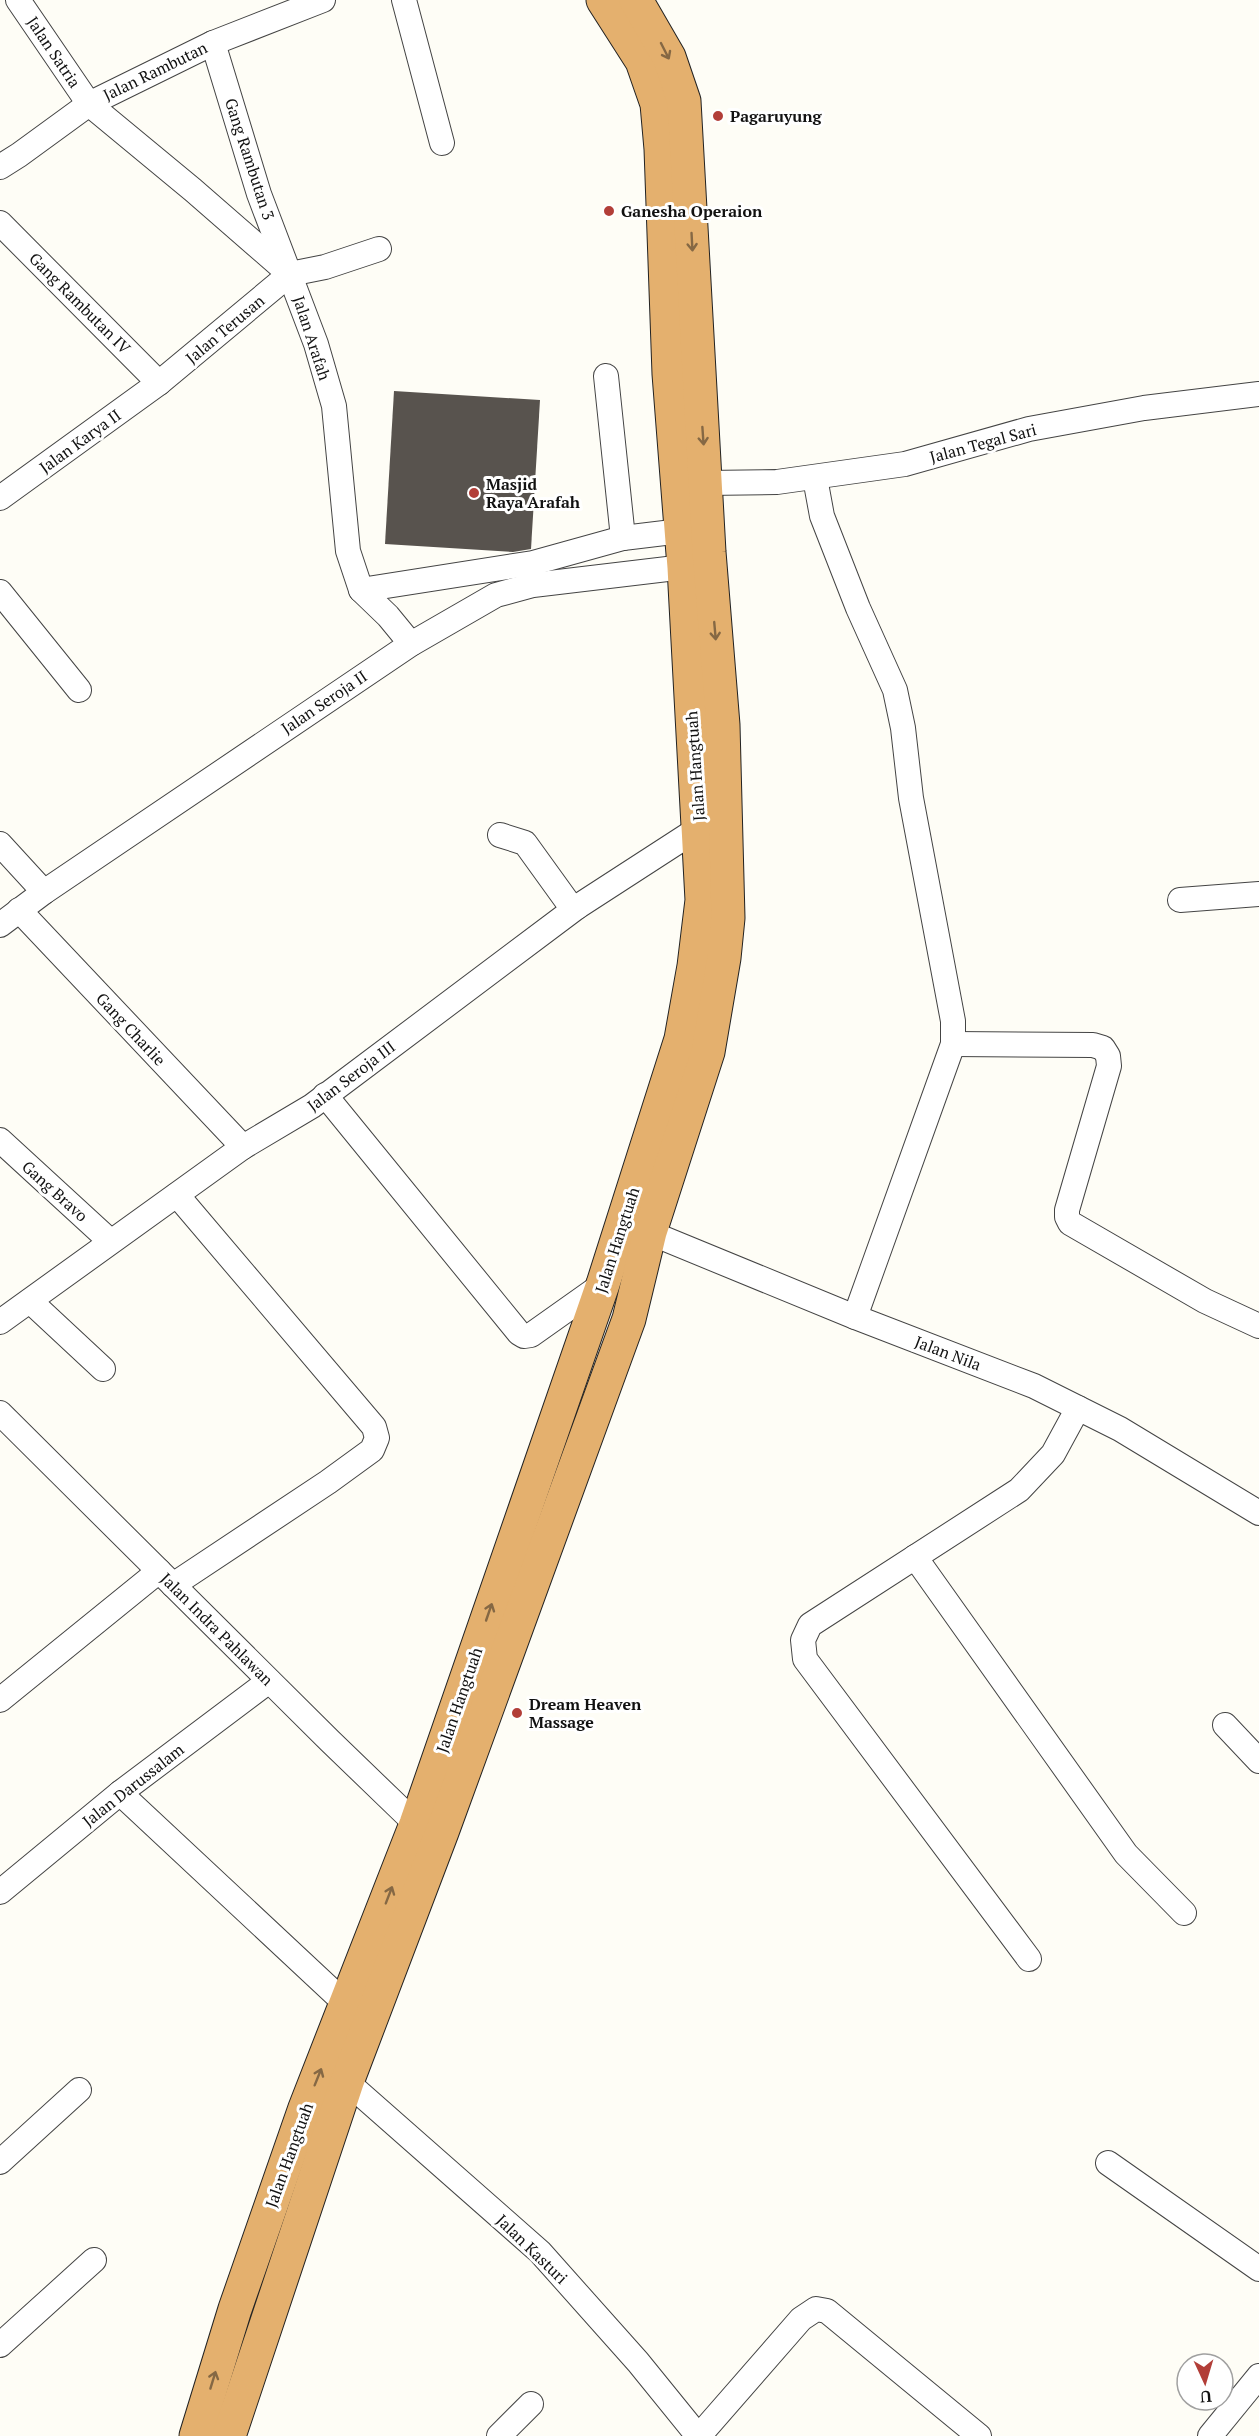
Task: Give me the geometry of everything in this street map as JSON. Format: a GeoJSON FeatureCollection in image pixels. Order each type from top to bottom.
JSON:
{"type":"FeatureCollection","features":[{"type":"Feature","properties":{"kind":"highway","name":"Jalan Hangtuah"},"geometry":{"type":"LineString","coordinates":[[229,2436],[347,2082],[603,1284],[636,1227],[708,1052],[724,958],[728,918],[708,724],[684,567],[681,531],[669,374],[661,148],[657,104],[642,61],[603,0]]}},
{"type":"Feature","properties":{"kind":"highway","name":"Jalan Hangtuah"},"geometry":{"type":"LineString","coordinates":[[196,2436],[235,2309],[305,2108],[347,2005],[429,1828],[629,1319],[636,1227],[681,1040],[694,966],[702,900],[699,828],[708,724],[709,552],[684,101],[669,57],[636,0]]}},
{"type":"Feature","properties":{"kind":"street","name":"Jalan Satria"},"geometry":{"type":"LineString","coordinates":[[18,0],[89,104]]}},
{"type":"Feature","properties":{"kind":"street","name":"Jalan Rambutan"},"geometry":{"type":"LineString","coordinates":[[0,167],[89,104],[213,43],[276,8],[323,0]]}},
{"type":"Feature","properties":{"kind":"street"},"geometry":{"type":"LineString","coordinates":[[404,0],[442,143]]}},
{"type":"Feature","properties":{"kind":"street","name":"Gang Rambutan 3"},"geometry":{"type":"LineString","coordinates":[[213,43],[259,194],[290,274]]}},
{"type":"Feature","properties":{"kind":"street","name":"Jalan Arafah"},"geometry":{"type":"LineString","coordinates":[[89,104],[290,274],[316,344],[334,406],[348,551],[361,591]]}},
{"type":"Feature","properties":{"kind":"street","name":"Gang Rambutan IV"},"geometry":{"type":"LineString","coordinates":[[0,223],[159,383]]}},
{"type":"Feature","properties":{"kind":"street"},"geometry":{"type":"LineString","coordinates":[[290,274],[325,267],[379,249]]}},
{"type":"Feature","properties":{"kind":"street","name":"Jalan Terusan"},"geometry":{"type":"LineString","coordinates":[[159,383],[290,274]]}},
{"type":"Feature","properties":{"kind":"street"},"geometry":{"type":"LineString","coordinates":[[606,376],[623,538]]}},
{"type":"Feature","properties":{"kind":"street","name":"Jalan Karya II"},"geometry":{"type":"LineString","coordinates":[[2,494],[159,383]]}},
{"type":"Feature","properties":{"kind":"street","name":"Jalan Tegal Sari"},"geometry":{"type":"LineString","coordinates":[[706,483],[777,482],[905,464],[1040,427],[1144,408],[1259,394]]}},
{"type":"Feature","properties":{"kind":"street"},"geometry":{"type":"LineString","coordinates":[[815,478],[822,516],[858,608],[895,690],[903,728],[911,798],[953,1021],[953,1044],[855,1317]]}},
{"type":"Feature","properties":{"kind":"street"},"geometry":{"type":"LineString","coordinates":[[361,591],[532,563],[623,538],[681,531]]}},
{"type":"Feature","properties":{"kind":"street","name":"Jalan Seroja II"},"geometry":{"type":"LineString","coordinates":[[9,917],[411,644],[496,595],[533,585],[684,567]]}},
{"type":"Feature","properties":{"kind":"street"},"geometry":{"type":"LineString","coordinates":[[361,591],[388,615],[411,644]]}},
{"type":"Feature","properties":{"kind":"street"},"geometry":{"type":"LineString","coordinates":[[0,592],[79,690]]}},
{"type":"Feature","properties":{"kind":"street","name":"Jalan Seroja III"},"geometry":{"type":"LineString","coordinates":[[0,1322],[243,1147],[299,1115],[577,907],[699,828]]}},
{"type":"Feature","properties":{"kind":"street"},"geometry":{"type":"LineString","coordinates":[[500,835],[525,843],[568,904],[577,907]]}},
{"type":"Feature","properties":{"kind":"street"},"geometry":{"type":"LineString","coordinates":[[0,844],[44,892]]}},
{"type":"Feature","properties":{"kind":"street"},"geometry":{"type":"LineString","coordinates":[[1180,900],[1259,894]]}},
{"type":"Feature","properties":{"kind":"street","name":"Gang Charlie"},"geometry":{"type":"LineString","coordinates":[[9,917],[243,1147]]}},
{"type":"Feature","properties":{"kind":"street"},"geometry":{"type":"LineString","coordinates":[[953,1044],[1093,1045],[1103,1048],[1108,1056],[1109,1066],[1066,1217],[1070,1223],[1205,1300],[1259,1326]]}},
{"type":"Feature","properties":{"kind":"street"},"geometry":{"type":"LineString","coordinates":[[325,1095],[519,1333],[524,1336],[531,1335],[603,1284]]}},
{"type":"Feature","properties":{"kind":"street","name":"Gang Bravo"},"geometry":{"type":"LineString","coordinates":[[0,1140],[110,1241]]}},
{"type":"Feature","properties":{"kind":"street"},"geometry":{"type":"LineString","coordinates":[[0,1700],[166,1578],[328,1482],[372,1450],[377,1438],[374,1427],[177,1195]]}},
{"type":"Feature","properties":{"kind":"street","name":"Jalan Nila"},"geometry":{"type":"LineString","coordinates":[[636,1227],[855,1317],[1034,1386],[1120,1429],[1259,1513]]}},
{"type":"Feature","properties":{"kind":"street"},"geometry":{"type":"LineString","coordinates":[[30,1301],[103,1369]]}},
{"type":"Feature","properties":{"kind":"street"},"geometry":{"type":"LineString","coordinates":[[1029,1959],[805,1659],[803,1640],[810,1625],[1019,1490],[1053,1454],[1078,1408]]}},
{"type":"Feature","properties":{"kind":"street","name":"Jalan Indra Pahlawan"},"geometry":{"type":"LineString","coordinates":[[0,1413],[269,1681],[429,1828]]}},
{"type":"Feature","properties":{"kind":"street"},"geometry":{"type":"LineString","coordinates":[[915,1557],[1126,1854],[1184,1913]]}},
{"type":"Feature","properties":{"kind":"street","name":"Jalan Darussalam"},"geometry":{"type":"LineString","coordinates":[[0,1892],[120,1793],[269,1681]]}},
{"type":"Feature","properties":{"kind":"street"},"geometry":{"type":"LineString","coordinates":[[1226,1725],[1259,1761]]}},
{"type":"Feature","properties":{"kind":"street"},"geometry":{"type":"LineString","coordinates":[[120,1793],[347,2005]]}},
{"type":"Feature","properties":{"kind":"street","name":"Jalan Kasturi"},"geometry":{"type":"LineString","coordinates":[[347,2082],[540,2252],[638,2362],[698,2436]]}},
{"type":"Feature","properties":{"kind":"street"},"geometry":{"type":"LineString","coordinates":[[0,2162],[79,2090]]}},
{"type":"Feature","properties":{"kind":"street"},"geometry":{"type":"LineString","coordinates":[[1108,2163],[1259,2269]]}},
{"type":"Feature","properties":{"kind":"street"},"geometry":{"type":"LineString","coordinates":[[0,2345],[94,2260]]}},
{"type":"Feature","properties":{"kind":"street"},"geometry":{"type":"LineString","coordinates":[[698,2436],[801,2319],[816,2309],[826,2311],[979,2436]]}},
{"type":"Feature","properties":{"kind":"street"},"geometry":{"type":"LineString","coordinates":[[1210,2436],[1259,2376]]}},
{"type":"Feature","properties":{"kind":"street"},"geometry":{"type":"LineString","coordinates":[[499,2436],[531,2404]]}},
{"type":"Feature","properties":{"kind":"building"},"geometry":{"type":"Polygon","coordinates":[[[394,391],[540,400],[531,549],[513,552],[385,544],[394,391]]]}},
{"type":"Feature","properties":{"kind":"place","name":"Pagaruyung"},"geometry":{"type":"Point","coordinates":[718,116]}},
{"type":"Feature","properties":{"kind":"place","name":"Ganesha Operaion"},"geometry":{"type":"Point","coordinates":[609,211]}},
{"type":"Feature","properties":{"kind":"place","name":"Masjid Raya Arafah"},"geometry":{"type":"Point","coordinates":[474,493]}},
{"type":"Feature","properties":{"kind":"place","name":"Dream Heaven Massage"},"geometry":{"type":"Point","coordinates":[517,1713]}}]}
